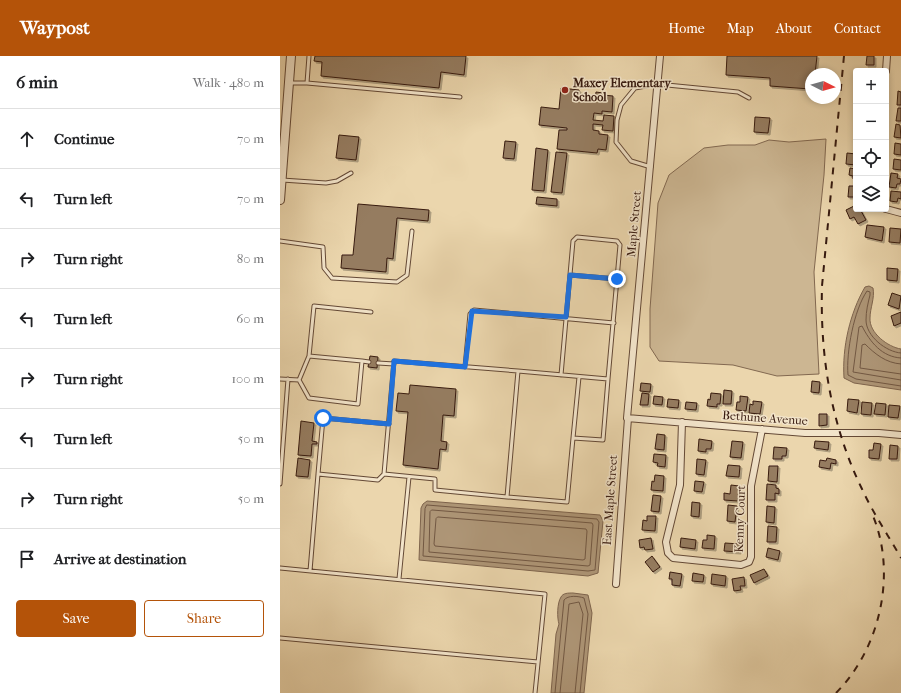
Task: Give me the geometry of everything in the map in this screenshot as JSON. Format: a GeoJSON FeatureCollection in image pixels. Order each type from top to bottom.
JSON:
{"type":"FeatureCollection","features":[{"type":"Feature","properties":{"kind":"street"},"geometry":{"type":"LineString","coordinates":[[280,200],[291,56]]}},
{"type":"Feature","properties":{"kind":"street","name":"Maple Street"},"geometry":{"type":"LineString","coordinates":[[628,418],[660,56]]}},
{"type":"Feature","properties":{"kind":"street"},"geometry":{"type":"LineString","coordinates":[[886,68],[887,56]]}},
{"type":"Feature","properties":{"kind":"street"},"geometry":{"type":"LineString","coordinates":[[889,210],[901,213]]}},
{"type":"Feature","properties":{"kind":"street","name":"Bethune Avenue"},"geometry":{"type":"LineString","coordinates":[[628,418],[804,433],[871,433],[901,435]]}},
{"type":"Feature","properties":{"kind":"street","name":"East Maple Street"},"geometry":{"type":"LineString","coordinates":[[616,584],[628,418]]}},
{"type":"Feature","properties":{"kind":"street","name":"Kenny Court"},"geometry":{"type":"LineString","coordinates":[[682,422],[680,484],[666,542],[668,553],[673,558],[741,565],[749,562],[751,557],[751,486],[762,429]]}},
{"type":"Feature","properties":{"kind":"lane"},"geometry":{"type":"LineString","coordinates":[[306,83],[309,56]]}},
{"type":"Feature","properties":{"kind":"lane"},"geometry":{"type":"LineString","coordinates":[[289,83],[306,83],[460,97]]}},
{"type":"Feature","properties":{"kind":"lane"},"geometry":{"type":"LineString","coordinates":[[650,166],[631,161],[616,142],[617,120],[621,104],[635,88],[657,84],[738,92],[749,98]]}},
{"type":"Feature","properties":{"kind":"lane"},"geometry":{"type":"LineString","coordinates":[[282,180],[326,183],[337,181],[350,173]]}},
{"type":"Feature","properties":{"kind":"lane"},"geometry":{"type":"LineString","coordinates":[[280,240],[323,247],[324,268],[332,278],[397,282],[408,275],[412,231]]}},
{"type":"Feature","properties":{"kind":"lane"},"geometry":{"type":"LineString","coordinates":[[561,375],[573,241],[576,237],[619,242],[614,323],[603,440],[573,438]]}},
{"type":"Feature","properties":{"kind":"lane"},"geometry":{"type":"LineString","coordinates":[[570,275],[617,279]]}},
{"type":"Feature","properties":{"kind":"lane"},"geometry":{"type":"LineString","coordinates":[[362,361],[358,404],[308,398],[299,380],[309,356],[314,306],[371,312]]}},
{"type":"Feature","properties":{"kind":"lane"},"geometry":{"type":"LineString","coordinates":[[465,367],[472,311],[566,317],[614,323]]}},
{"type":"Feature","properties":{"kind":"lane"},"geometry":{"type":"LineString","coordinates":[[309,356],[369,362]]}},
{"type":"Feature","properties":{"kind":"lane"},"geometry":{"type":"LineString","coordinates":[[318,474],[378,480],[384,474],[394,361],[608,379]]}},
{"type":"Feature","properties":{"kind":"lane"},"geometry":{"type":"LineString","coordinates":[[378,363],[394,364]]}},
{"type":"Feature","properties":{"kind":"lane"},"geometry":{"type":"LineString","coordinates":[[507,497],[518,371]]}},
{"type":"Feature","properties":{"kind":"lane"},"geometry":{"type":"LineString","coordinates":[[384,474],[435,479],[435,490],[567,502],[579,376]]}},
{"type":"Feature","properties":{"kind":"lane"},"geometry":{"type":"LineString","coordinates":[[280,379],[299,380]]}},
{"type":"Feature","properties":{"kind":"lane"},"geometry":{"type":"LineString","coordinates":[[280,484],[288,379]]}},
{"type":"Feature","properties":{"kind":"lane"},"geometry":{"type":"LineString","coordinates":[[310,571],[323,418],[389,424]]}},
{"type":"Feature","properties":{"kind":"lane"},"geometry":{"type":"LineString","coordinates":[[399,579],[410,477]]}},
{"type":"Feature","properties":{"kind":"lane"},"geometry":{"type":"LineString","coordinates":[[280,568],[545,594],[535,693]]}},
{"type":"Feature","properties":{"kind":"lane"},"geometry":{"type":"LineString","coordinates":[[280,638],[538,662]]}},
{"type":"Feature","properties":{"kind":"shaded area"},"geometry":{"type":"Polygon","coordinates":[[[826,139],[824,175],[814,272],[819,374],[777,376],[733,365],[659,361],[650,347],[650,309],[658,203],[669,175],[704,148],[728,145],[755,145],[769,140],[789,142],[826,139]]]}},
{"type":"Feature","properties":{"kind":"water"},"geometry":{"type":"Polygon","coordinates":[[[869,286],[873,288],[870,318],[873,329],[885,342],[901,349],[901,390],[854,383],[844,378],[844,354],[851,319],[865,287],[869,286]]]}},
{"type":"Feature","properties":{"kind":"water"},"geometry":{"type":"Polygon","coordinates":[[[427,501],[600,515],[603,521],[598,573],[588,576],[419,560],[421,508],[427,501]]]}},
{"type":"Feature","properties":{"kind":"water"},"geometry":{"type":"Polygon","coordinates":[[[573,593],[588,595],[592,613],[584,693],[551,693],[556,634],[559,624],[558,607],[563,595],[573,593]]]}},
{"type":"Feature","properties":{"kind":"building"},"geometry":{"type":"Polygon","coordinates":[[[315,56],[466,56],[464,75],[441,72],[439,88],[321,76],[322,62],[314,61],[315,56]]]}},
{"type":"Feature","properties":{"kind":"building"},"geometry":{"type":"Polygon","coordinates":[[[727,56],[817,56],[816,68],[805,68],[805,89],[770,86],[770,78],[726,75],[727,56]]]}},
{"type":"Feature","properties":{"kind":"building"},"geometry":{"type":"Polygon","coordinates":[[[867,56],[874,56],[874,65],[866,65],[867,56]]]}},
{"type":"Feature","properties":{"kind":"building"},"geometry":{"type":"Polygon","coordinates":[[[561,88],[579,90],[578,97],[595,99],[596,92],[603,93],[603,95],[613,96],[612,112],[602,111],[602,114],[594,113],[593,120],[603,121],[604,115],[614,116],[613,131],[602,130],[603,125],[593,124],[593,130],[599,131],[599,134],[608,135],[606,150],[598,149],[597,153],[557,149],[559,130],[567,130],[567,128],[539,125],[541,107],[559,109],[561,88]]]}},
{"type":"Feature","properties":{"kind":"building"},"geometry":{"type":"Polygon","coordinates":[[[898,91],[901,92],[901,105],[897,105],[898,91]]]}},
{"type":"Feature","properties":{"kind":"building"},"geometry":{"type":"Polygon","coordinates":[[[898,108],[901,108],[901,121],[896,121],[898,108]]]}},
{"type":"Feature","properties":{"kind":"building"},"geometry":{"type":"Polygon","coordinates":[[[755,117],[770,118],[768,133],[754,132],[755,117]]]}},
{"type":"Feature","properties":{"kind":"building"},"geometry":{"type":"Polygon","coordinates":[[[896,124],[900,125],[901,138],[894,137],[896,124]]]}},
{"type":"Feature","properties":{"kind":"building"},"geometry":{"type":"Polygon","coordinates":[[[339,135],[359,137],[356,160],[336,158],[339,135]]]}},
{"type":"Feature","properties":{"kind":"building"},"geometry":{"type":"Polygon","coordinates":[[[505,141],[516,142],[514,159],[503,158],[505,141]]]}},
{"type":"Feature","properties":{"kind":"building"},"geometry":{"type":"Polygon","coordinates":[[[895,143],[901,144],[901,155],[894,154],[895,143]]]}},
{"type":"Feature","properties":{"kind":"building"},"geometry":{"type":"Polygon","coordinates":[[[536,148],[548,150],[544,191],[532,190],[536,148]]]}},
{"type":"Feature","properties":{"kind":"building"},"geometry":{"type":"Polygon","coordinates":[[[556,152],[567,153],[562,193],[551,192],[556,152]]]}},
{"type":"Feature","properties":{"kind":"building"},"geometry":{"type":"Polygon","coordinates":[[[847,153],[853,154],[853,165],[846,164],[847,153]]]}},
{"type":"Feature","properties":{"kind":"building"},"geometry":{"type":"Polygon","coordinates":[[[894,159],[901,160],[901,170],[893,169],[894,159]]]}},
{"type":"Feature","properties":{"kind":"building"},"geometry":{"type":"Polygon","coordinates":[[[850,168],[853,168],[853,176],[849,175],[850,168]]]}},
{"type":"Feature","properties":{"kind":"building"},"geometry":{"type":"Polygon","coordinates":[[[891,173],[898,174],[897,178],[901,179],[900,184],[897,184],[896,188],[889,187],[891,173]]]}},
{"type":"Feature","properties":{"kind":"building"},"geometry":{"type":"Polygon","coordinates":[[[849,186],[853,186],[853,197],[848,197],[849,186]]]}},
{"type":"Feature","properties":{"kind":"building"},"geometry":{"type":"Polygon","coordinates":[[[891,191],[901,192],[901,199],[898,198],[897,202],[890,201],[891,191]]]}},
{"type":"Feature","properties":{"kind":"building"},"geometry":{"type":"Polygon","coordinates":[[[537,197],[557,199],[557,206],[536,204],[537,197]]]}},
{"type":"Feature","properties":{"kind":"building"},"geometry":{"type":"Polygon","coordinates":[[[358,204],[429,210],[428,221],[397,218],[393,259],[387,258],[386,272],[341,268],[342,255],[353,255],[358,204]]]}},
{"type":"Feature","properties":{"kind":"building"},"geometry":{"type":"Polygon","coordinates":[[[853,206],[853,212],[862,212],[866,220],[858,224],[854,217],[850,219],[846,210],[853,206]]]}},
{"type":"Feature","properties":{"kind":"building"},"geometry":{"type":"Polygon","coordinates":[[[867,225],[884,227],[882,241],[865,237],[867,225]]]}},
{"type":"Feature","properties":{"kind":"building"},"geometry":{"type":"Polygon","coordinates":[[[890,228],[901,229],[900,243],[889,242],[890,228]]]}},
{"type":"Feature","properties":{"kind":"building"},"geometry":{"type":"Polygon","coordinates":[[[887,268],[898,269],[897,281],[887,280],[887,268]]]}},
{"type":"Feature","properties":{"kind":"building"},"geometry":{"type":"Polygon","coordinates":[[[892,293],[901,296],[899,309],[888,305],[892,293]]]}},
{"type":"Feature","properties":{"kind":"building"},"geometry":{"type":"Polygon","coordinates":[[[901,312],[901,323],[894,326],[891,316],[901,312]]]}},
{"type":"Feature","properties":{"kind":"building"},"geometry":{"type":"Polygon","coordinates":[[[370,356],[378,357],[377,368],[368,367],[370,356]]]}},
{"type":"Feature","properties":{"kind":"building"},"geometry":{"type":"Polygon","coordinates":[[[812,381],[820,382],[819,393],[811,392],[812,381]]]}},
{"type":"Feature","properties":{"kind":"building"},"geometry":{"type":"Polygon","coordinates":[[[641,383],[651,384],[650,392],[640,391],[641,383]]]}},
{"type":"Feature","properties":{"kind":"building"},"geometry":{"type":"Polygon","coordinates":[[[410,385],[456,389],[454,416],[443,415],[441,441],[447,442],[446,450],[440,449],[438,469],[403,465],[408,412],[396,411],[398,393],[409,394],[410,385]]]}},
{"type":"Feature","properties":{"kind":"building"},"geometry":{"type":"Polygon","coordinates":[[[724,390],[732,391],[731,404],[723,404],[724,390]]]}},
{"type":"Feature","properties":{"kind":"building"},"geometry":{"type":"Polygon","coordinates":[[[642,393],[649,394],[648,405],[640,405],[642,393]]]}},
{"type":"Feature","properties":{"kind":"building"},"geometry":{"type":"Polygon","coordinates":[[[711,393],[721,394],[720,404],[717,404],[717,407],[707,406],[711,393]]]}},
{"type":"Feature","properties":{"kind":"building"},"geometry":{"type":"Polygon","coordinates":[[[654,396],[663,397],[662,405],[653,404],[654,396]]]}},
{"type":"Feature","properties":{"kind":"building"},"geometry":{"type":"Polygon","coordinates":[[[740,396],[748,397],[746,411],[736,410],[737,402],[740,402],[740,396]]]}},
{"type":"Feature","properties":{"kind":"building"},"geometry":{"type":"Polygon","coordinates":[[[668,399],[679,400],[678,408],[667,407],[668,399]]]}},
{"type":"Feature","properties":{"kind":"building"},"geometry":{"type":"Polygon","coordinates":[[[848,399],[859,400],[857,413],[847,411],[848,399]]]}},
{"type":"Feature","properties":{"kind":"building"},"geometry":{"type":"Polygon","coordinates":[[[753,401],[762,402],[760,414],[749,413],[750,404],[753,405],[753,401]]]}},
{"type":"Feature","properties":{"kind":"building"},"geometry":{"type":"Polygon","coordinates":[[[686,402],[697,403],[696,410],[685,409],[686,402]]]}},
{"type":"Feature","properties":{"kind":"building"},"geometry":{"type":"Polygon","coordinates":[[[862,402],[872,403],[871,415],[861,414],[862,402]]]}},
{"type":"Feature","properties":{"kind":"building"},"geometry":{"type":"Polygon","coordinates":[[[876,403],[886,404],[885,415],[874,414],[876,403]]]}},
{"type":"Feature","properties":{"kind":"building"},"geometry":{"type":"Polygon","coordinates":[[[889,405],[900,406],[898,418],[888,417],[889,405]]]}},
{"type":"Feature","properties":{"kind":"building"},"geometry":{"type":"Polygon","coordinates":[[[819,414],[827,414],[827,425],[819,426],[819,414]]]}},
{"type":"Feature","properties":{"kind":"building"},"geometry":{"type":"Polygon","coordinates":[[[301,421],[314,423],[312,441],[317,442],[317,444],[312,444],[311,456],[298,455],[301,421]]]}},
{"type":"Feature","properties":{"kind":"building"},"geometry":{"type":"Polygon","coordinates":[[[657,434],[665,435],[664,450],[655,449],[657,434]]]}},
{"type":"Feature","properties":{"kind":"building"},"geometry":{"type":"Polygon","coordinates":[[[699,439],[712,441],[711,449],[706,449],[706,452],[698,451],[699,439]]]}},
{"type":"Feature","properties":{"kind":"building"},"geometry":{"type":"Polygon","coordinates":[[[732,441],[743,442],[741,458],[730,457],[732,441]]]}},
{"type":"Feature","properties":{"kind":"building"},"geometry":{"type":"Polygon","coordinates":[[[815,441],[829,442],[828,450],[814,448],[815,441]]]}},
{"type":"Feature","properties":{"kind":"building"},"geometry":{"type":"Polygon","coordinates":[[[874,443],[881,444],[879,459],[869,458],[869,450],[873,450],[874,443]]]}},
{"type":"Feature","properties":{"kind":"building"},"geometry":{"type":"Polygon","coordinates":[[[890,445],[898,446],[897,459],[889,459],[890,445]]]}},
{"type":"Feature","properties":{"kind":"building"},"geometry":{"type":"Polygon","coordinates":[[[774,447],[787,448],[786,456],[782,456],[782,459],[773,459],[774,447]]]}},
{"type":"Feature","properties":{"kind":"building"},"geometry":{"type":"Polygon","coordinates":[[[654,454],[666,455],[665,467],[657,466],[658,463],[653,462],[654,454]]]}},
{"type":"Feature","properties":{"kind":"building"},"geometry":{"type":"Polygon","coordinates":[[[298,458],[310,460],[308,477],[296,476],[298,458]]]}},
{"type":"Feature","properties":{"kind":"building"},"geometry":{"type":"Polygon","coordinates":[[[827,458],[836,460],[836,464],[831,463],[830,469],[819,467],[820,460],[826,461],[827,458]]]}},
{"type":"Feature","properties":{"kind":"building"},"geometry":{"type":"Polygon","coordinates":[[[697,459],[706,460],[704,475],[696,474],[697,459]]]}},
{"type":"Feature","properties":{"kind":"building"},"geometry":{"type":"Polygon","coordinates":[[[728,465],[740,466],[739,477],[726,476],[728,465]]]}},
{"type":"Feature","properties":{"kind":"building"},"geometry":{"type":"Polygon","coordinates":[[[769,466],[778,466],[777,482],[768,481],[769,466]]]}},
{"type":"Feature","properties":{"kind":"building"},"geometry":{"type":"Polygon","coordinates":[[[655,475],[664,476],[663,491],[651,490],[652,481],[654,482],[655,475]]]}},
{"type":"Feature","properties":{"kind":"building"},"geometry":{"type":"Polygon","coordinates":[[[695,481],[704,482],[702,492],[694,491],[695,481]]]}},
{"type":"Feature","properties":{"kind":"building"},"geometry":{"type":"Polygon","coordinates":[[[767,484],[776,485],[776,488],[779,489],[779,494],[775,493],[775,500],[766,500],[767,484]]]}},
{"type":"Feature","properties":{"kind":"building"},"geometry":{"type":"Polygon","coordinates":[[[731,485],[739,486],[738,501],[724,500],[724,493],[730,494],[731,485]]]}},
{"type":"Feature","properties":{"kind":"building"},"geometry":{"type":"Polygon","coordinates":[[[653,495],[661,496],[659,512],[651,511],[653,495]]]}},
{"type":"Feature","properties":{"kind":"building"},"geometry":{"type":"Polygon","coordinates":[[[692,502],[700,503],[699,517],[691,516],[692,502]]]}},
{"type":"Feature","properties":{"kind":"building"},"geometry":{"type":"Polygon","coordinates":[[[728,505],[737,506],[735,522],[727,521],[728,505]]]}},
{"type":"Feature","properties":{"kind":"building"},"geometry":{"type":"Polygon","coordinates":[[[767,506],[775,507],[774,523],[766,522],[767,506]]]}},
{"type":"Feature","properties":{"kind":"building"},"geometry":{"type":"Polygon","coordinates":[[[647,516],[656,516],[655,531],[642,530],[643,520],[647,521],[647,516]]]}},
{"type":"Feature","properties":{"kind":"building"},"geometry":{"type":"Polygon","coordinates":[[[768,526],[777,527],[776,542],[767,542],[768,526]]]}},
{"type":"Feature","properties":{"kind":"building"},"geometry":{"type":"Polygon","coordinates":[[[707,535],[715,536],[714,549],[702,548],[703,540],[707,540],[707,535]]]}},
{"type":"Feature","properties":{"kind":"building"},"geometry":{"type":"Polygon","coordinates":[[[651,538],[653,549],[645,550],[644,547],[640,548],[639,540],[651,538]]]}},
{"type":"Feature","properties":{"kind":"building"},"geometry":{"type":"Polygon","coordinates":[[[681,538],[696,540],[695,549],[680,547],[681,538]]]}},
{"type":"Feature","properties":{"kind":"building"},"geometry":{"type":"Polygon","coordinates":[[[725,543],[740,544],[739,552],[724,551],[725,543]]]}},
{"type":"Feature","properties":{"kind":"building"},"geometry":{"type":"Polygon","coordinates":[[[768,548],[780,551],[778,560],[766,557],[768,548]]]}},
{"type":"Feature","properties":{"kind":"building"},"geometry":{"type":"Polygon","coordinates":[[[652,556],[660,567],[653,572],[645,562],[652,556]]]}},
{"type":"Feature","properties":{"kind":"building"},"geometry":{"type":"Polygon","coordinates":[[[764,569],[768,576],[754,583],[750,575],[764,569]]]}},
{"type":"Feature","properties":{"kind":"building"},"geometry":{"type":"Polygon","coordinates":[[[670,572],[682,574],[680,586],[672,585],[672,579],[669,579],[670,572]]]}},
{"type":"Feature","properties":{"kind":"building"},"geometry":{"type":"Polygon","coordinates":[[[693,573],[704,575],[703,582],[692,581],[693,573]]]}},
{"type":"Feature","properties":{"kind":"building"},"geometry":{"type":"Polygon","coordinates":[[[712,574],[726,576],[725,586],[711,584],[712,574]]]}},
{"type":"Feature","properties":{"kind":"building"},"geometry":{"type":"Polygon","coordinates":[[[744,577],[745,586],[740,586],[741,590],[734,591],[732,579],[744,577]]]}},
{"type":"Feature","properties":{"kind":"railway"},"geometry":{"type":"LineString","coordinates":[[844,56],[822,286],[823,339],[830,390],[842,440],[862,489],[901,558]]}},
{"type":"Feature","properties":{"kind":"railway"},"geometry":{"type":"LineString","coordinates":[[836,693],[851,675],[864,655],[880,610],[884,562],[880,538],[873,516]]}},
{"type":"Feature","properties":{"kind":"place","name":"Maxey Elementary School"},"geometry":{"type":"Point","coordinates":[565,90]}},
{"type":"Feature","properties":{"kind":"route"},"geometry":{"type":"LineString","coordinates":[[323,418],[389,424],[394,361],[465,367],[470,314],[472,311],[566,317],[570,275],[617,279]]}}]}
